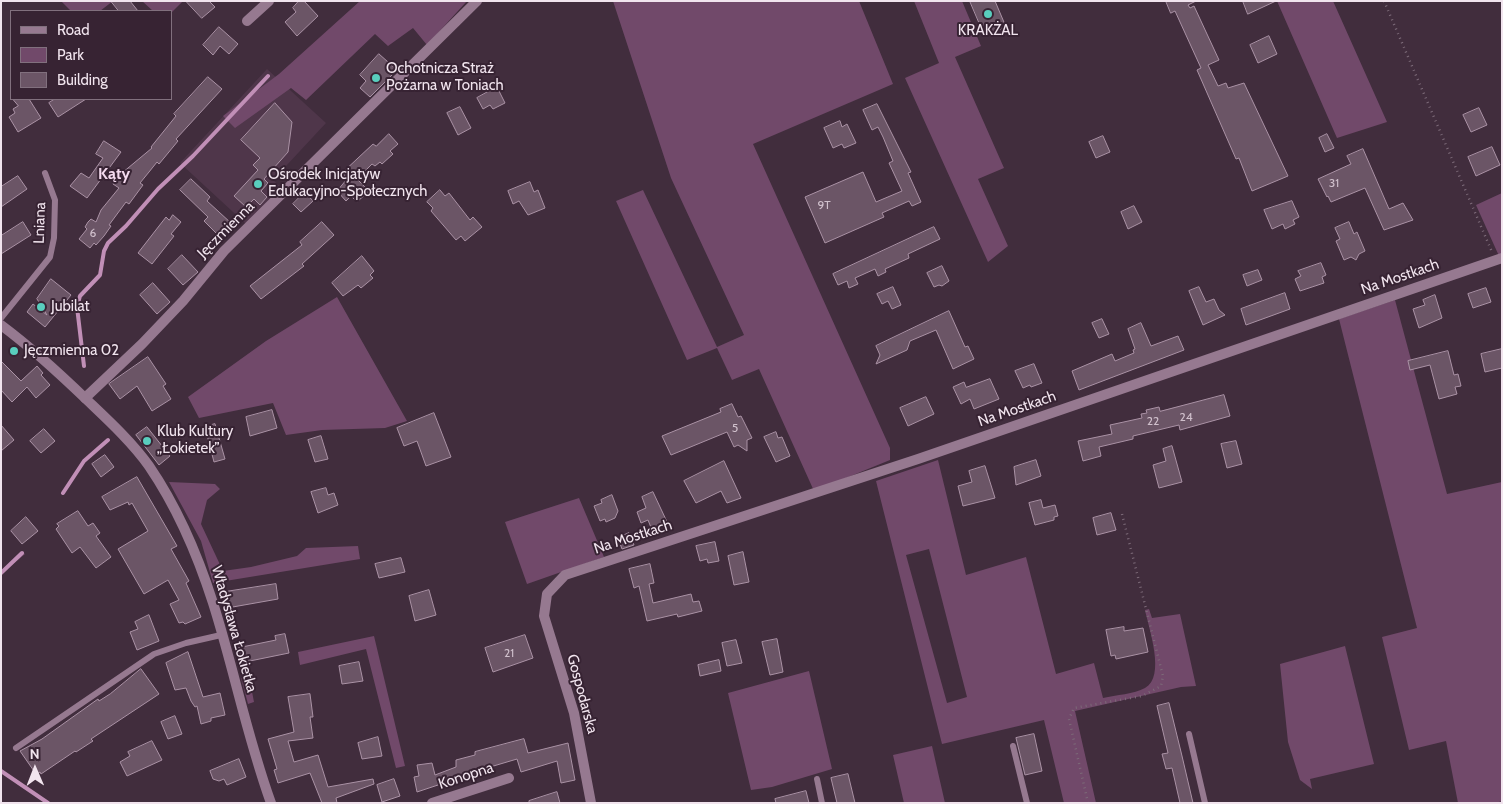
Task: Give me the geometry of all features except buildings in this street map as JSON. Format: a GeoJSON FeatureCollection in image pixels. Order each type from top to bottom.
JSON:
{"type":"FeatureCollection","features":[{"type":"Feature","properties":{"kind":"street"},"geometry":{"type":"LineString","coordinates":[[247,22],[270,1]]}},
{"type":"Feature","properties":{"kind":"street","name":"Jęczmienna"},"geometry":{"type":"LineString","coordinates":[[85,398],[142,344],[183,301],[224,251],[477,1]]}},
{"type":"Feature","properties":{"kind":"street","name":"Na Mostkach"},"geometry":{"type":"LineString","coordinates":[[547,594],[564,575],[918,459],[1499,259]]}},
{"type":"Feature","properties":{"kind":"street","name":"Władysława Łokietka"},"geometry":{"type":"LineString","coordinates":[[1,325],[46,360],[118,430],[148,465],[158,482],[194,552],[214,604],[251,746],[271,803]]}},
{"type":"Feature","properties":{"kind":"street","name":"Gospodarska"},"geometry":{"type":"LineString","coordinates":[[547,594],[544,616],[574,712],[591,803]]}},
{"type":"Feature","properties":{"kind":"street","name":"Konopna"},"geometry":{"type":"LineString","coordinates":[[432,803],[509,778]]}},
{"type":"Feature","properties":{"kind":"lane","name":"Lniana"},"geometry":{"type":"LineString","coordinates":[[1,318],[50,257],[54,238],[55,200],[45,173]]}},
{"type":"Feature","properties":{"kind":"lane"},"geometry":{"type":"LineString","coordinates":[[16,748],[154,654],[186,643],[221,635]]}},
{"type":"Feature","properties":{"kind":"lane"},"geometry":{"type":"LineString","coordinates":[[1189,734],[1205,803]]}},
{"type":"Feature","properties":{"kind":"lane"},"geometry":{"type":"LineString","coordinates":[[1013,746],[1027,803]]}},
{"type":"Feature","properties":{"kind":"lane"},"geometry":{"type":"LineString","coordinates":[[817,780],[822,803]]}},
{"type":"Feature","properties":{"kind":"path"},"geometry":{"type":"LineString","coordinates":[[1384,1],[1487,236],[1499,259]]}},
{"type":"Feature","properties":{"kind":"path"},"geometry":{"type":"LineString","coordinates":[[1088,803],[1069,719],[1074,708],[1142,696],[1161,686],[1163,676],[1122,514]]}},
{"type":"Feature","properties":{"kind":"shaded area"},"geometry":{"type":"Polygon","coordinates":[[[267,69],[326,123],[273,180],[282,188],[246,224],[180,163],[267,69]]]}},
{"type":"Feature","properties":{"kind":"green space"},"geometry":{"type":"Polygon","coordinates":[[[61,1],[113,1],[101,10],[70,10],[61,1]]]}},
{"type":"Feature","properties":{"kind":"green space"},"geometry":{"type":"Polygon","coordinates":[[[142,1],[183,1],[172,12],[172,10],[152,10],[142,1]]]}},
{"type":"Feature","properties":{"kind":"green space"},"geometry":{"type":"Polygon","coordinates":[[[360,1],[467,1],[427,45],[413,28],[388,46],[375,34],[306,100],[291,88],[235,128],[223,116],[279,74],[360,1]]]}},
{"type":"Feature","properties":{"kind":"green space"},"geometry":{"type":"Polygon","coordinates":[[[613,1],[859,1],[893,84],[753,144],[890,448],[890,460],[814,491],[759,369],[732,380],[717,348],[687,360],[616,201],[643,190],[717,347],[744,335],[671,178],[613,1]]]}},
{"type":"Feature","properties":{"kind":"green space"},"geometry":{"type":"Polygon","coordinates":[[[914,1],[962,1],[981,46],[955,57],[1004,168],[978,179],[1008,246],[988,262],[905,78],[939,63],[914,1]]]}},
{"type":"Feature","properties":{"kind":"green space"},"geometry":{"type":"Polygon","coordinates":[[[1277,1],[1333,1],[1387,122],[1337,138],[1277,1]]]}},
{"type":"Feature","properties":{"kind":"green space"},"geometry":{"type":"Polygon","coordinates":[[[1502,193],[1502,255],[1499,256],[1476,205],[1502,193]]]}},
{"type":"Feature","properties":{"kind":"green space"},"geometry":{"type":"Polygon","coordinates":[[[337,297],[407,421],[385,428],[322,430],[286,435],[273,403],[199,418],[188,397],[266,341],[337,297]]]}},
{"type":"Feature","properties":{"kind":"green space"},"geometry":{"type":"Polygon","coordinates":[[[1395,300],[1447,494],[1502,482],[1502,801],[1496,803],[1458,803],[1446,741],[1409,750],[1382,637],[1417,628],[1339,319],[1395,300]]]}},
{"type":"Feature","properties":{"kind":"green space"},"geometry":{"type":"Polygon","coordinates":[[[938,460],[966,575],[1026,557],[1056,674],[1094,663],[1103,698],[1136,692],[1145,688],[1151,682],[1155,663],[1145,610],[1149,609],[1152,618],[1180,614],[1196,686],[1181,687],[1075,711],[1096,803],[1064,803],[1044,720],[942,744],[876,481],[938,460]],[[929,549],[906,555],[947,703],[967,697],[929,549]]]}},
{"type":"Feature","properties":{"kind":"green space"},"geometry":{"type":"Polygon","coordinates":[[[169,482],[215,484],[220,489],[207,500],[201,524],[223,571],[251,567],[297,556],[306,548],[358,546],[360,559],[213,583],[201,541],[169,482]]]}},
{"type":"Feature","properties":{"kind":"green space"},"geometry":{"type":"Polygon","coordinates":[[[579,498],[604,557],[527,584],[505,522],[579,498]]]}},
{"type":"Feature","properties":{"kind":"green space"},"geometry":{"type":"Polygon","coordinates":[[[22,552],[25,554],[1,574],[1,571],[22,552]]]}},
{"type":"Feature","properties":{"kind":"green space"},"geometry":{"type":"Polygon","coordinates":[[[374,636],[405,766],[396,768],[366,649],[300,665],[298,652],[374,636]]]}},
{"type":"Feature","properties":{"kind":"green space"},"geometry":{"type":"Polygon","coordinates":[[[1345,646],[1374,764],[1310,779],[1312,789],[1300,780],[1288,742],[1280,664],[1345,646]]]}},
{"type":"Feature","properties":{"kind":"green space"},"geometry":{"type":"Polygon","coordinates":[[[809,671],[832,769],[772,787],[751,790],[728,693],[809,671]]]}},
{"type":"Feature","properties":{"kind":"green space"},"geometry":{"type":"Polygon","coordinates":[[[249,676],[254,702],[248,704],[241,678],[249,676]]]}},
{"type":"Feature","properties":{"kind":"green space"},"geometry":{"type":"Polygon","coordinates":[[[932,746],[945,803],[904,803],[893,755],[932,746]]]}},
{"type":"Feature","properties":{"kind":"waterway"},"geometry":{"type":"LineString","coordinates":[[84,366],[77,307],[80,296],[100,275],[104,251],[108,243],[268,76]]}},
{"type":"Feature","properties":{"kind":"waterway"},"geometry":{"type":"LineString","coordinates":[[63,493],[84,461],[108,440]]}},
{"type":"Feature","properties":{"kind":"waterway"},"geometry":{"type":"LineString","coordinates":[[1,573],[22,553]]}},
{"type":"Feature","properties":{"kind":"waterway"},"geometry":{"type":"LineString","coordinates":[[1,771],[48,803]]}},
{"type":"Feature","properties":{"kind":"place","name":"KRAKŻAL"},"geometry":{"type":"Point","coordinates":[988,14]}},
{"type":"Feature","properties":{"kind":"place","name":"Ochotnicza Straż Pożarna w Toniach"},"geometry":{"type":"Point","coordinates":[376,78]}},
{"type":"Feature","properties":{"kind":"place","name":"Ośrodek Inicjatyw Edukacyjno-Społecznych"},"geometry":{"type":"Point","coordinates":[258,184]}},
{"type":"Feature","properties":{"kind":"place","name":"Jubilat"},"geometry":{"type":"Point","coordinates":[41,307]}},
{"type":"Feature","properties":{"kind":"place","name":"Jęczmienna 02"},"geometry":{"type":"Point","coordinates":[14,351]}},
{"type":"Feature","properties":{"kind":"place","name":"Klub Kultury „Łokietek”"},"geometry":{"type":"Point","coordinates":[147,441]}},
{"type":"Feature","properties":{"kind":"district","name":"Kąty"},"geometry":{"type":"Point","coordinates":[114,174]}}]}
